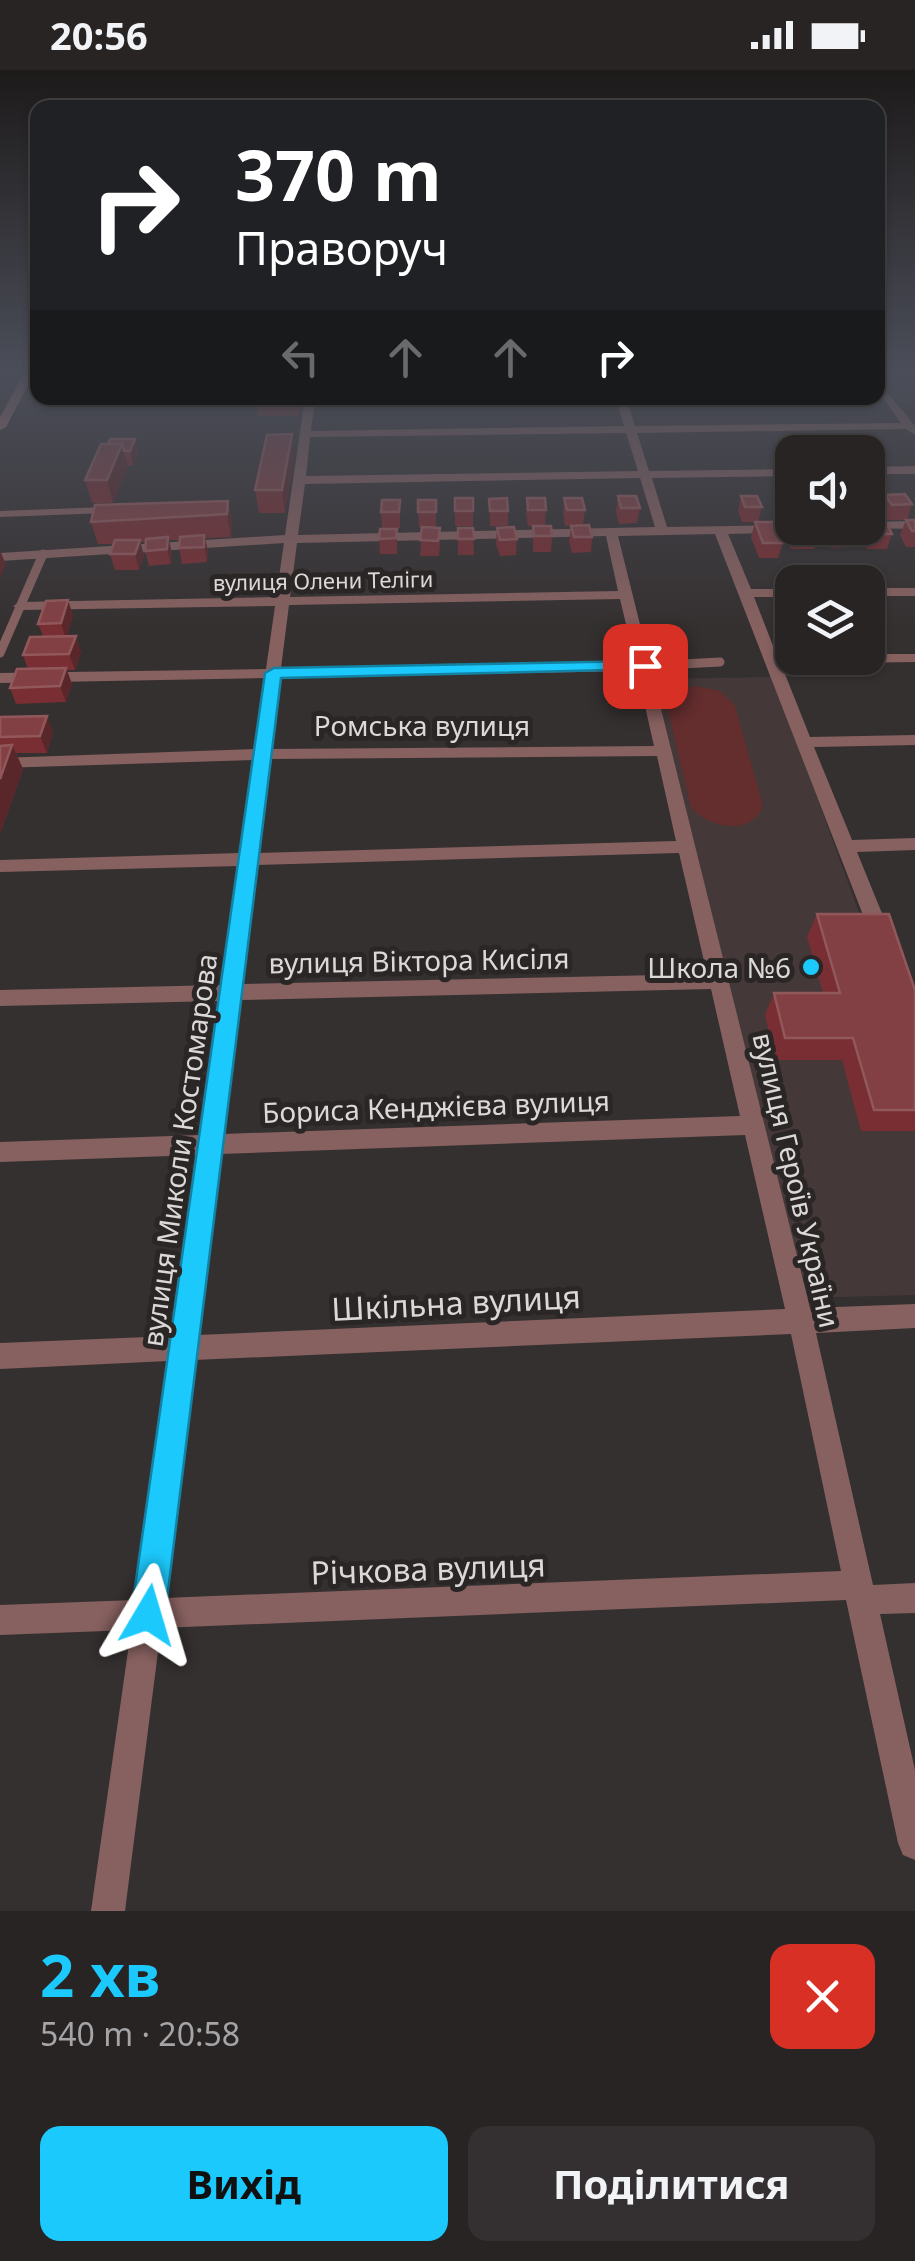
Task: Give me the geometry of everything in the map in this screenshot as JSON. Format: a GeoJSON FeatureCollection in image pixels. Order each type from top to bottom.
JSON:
{"type":"FeatureCollection","features":[{"type":"Feature","properties":{"kind":"street","name":"вулиця Миколи Костомарова"},"geometry":{"type":"LineString","coordinates":[[108,1911],[303,456]]}},
{"type":"Feature","properties":{"kind":"street"},"geometry":{"type":"LineString","coordinates":[[639,456],[662,531]]}},
{"type":"Feature","properties":{"kind":"street"},"geometry":{"type":"LineString","coordinates":[[885,471],[915,470]]}},
{"type":"Feature","properties":{"kind":"street"},"geometry":{"type":"LineString","coordinates":[[299,480],[775,472]]}},
{"type":"Feature","properties":{"kind":"street"},"geometry":{"type":"LineString","coordinates":[[885,526],[915,525]]}},
{"type":"Feature","properties":{"kind":"street"},"geometry":{"type":"LineString","coordinates":[[0,557],[292,539],[775,529]]}},
{"type":"Feature","properties":{"kind":"street"},"geometry":{"type":"LineString","coordinates":[[720,530],[808,742],[891,962]]}},
{"type":"Feature","properties":{"kind":"street","name":"вулиця Героїв України"},"geometry":{"type":"LineString","coordinates":[[611,532],[800,1318],[915,1844]]}},
{"type":"Feature","properties":{"kind":"street"},"geometry":{"type":"LineString","coordinates":[[746,593],[775,592]]}},
{"type":"Feature","properties":{"kind":"street"},"geometry":{"type":"LineString","coordinates":[[885,592],[915,592]]}},
{"type":"Feature","properties":{"kind":"street","name":"вулиця Олени Теліги"},"geometry":{"type":"LineString","coordinates":[[20,606],[626,594]]}},
{"type":"Feature","properties":{"kind":"street"},"geometry":{"type":"LineString","coordinates":[[774,660],[915,658]]}},
{"type":"Feature","properties":{"kind":"street"},"geometry":{"type":"LineString","coordinates":[[0,678],[645,666]]}},
{"type":"Feature","properties":{"kind":"street"},"geometry":{"type":"LineString","coordinates":[[808,742],[915,740]]}},
{"type":"Feature","properties":{"kind":"street","name":"Ромська вулиця"},"geometry":{"type":"LineString","coordinates":[[0,763],[263,754],[665,751]]}},
{"type":"Feature","properties":{"kind":"street"},"geometry":{"type":"LineString","coordinates":[[847,846],[915,844]]}},
{"type":"Feature","properties":{"kind":"street"},"geometry":{"type":"LineString","coordinates":[[0,866],[687,848]]}},
{"type":"Feature","properties":{"kind":"street","name":"вулиця Віктора Кисіля"},"geometry":{"type":"LineString","coordinates":[[0,998],[720,982]]}},
{"type":"Feature","properties":{"kind":"street","name":"Бориса Кенджієва вулиця"},"geometry":{"type":"LineString","coordinates":[[0,1152],[754,1125]]}},
{"type":"Feature","properties":{"kind":"street","name":"Шкільна вулиця"},"geometry":{"type":"LineString","coordinates":[[0,1356],[800,1318],[915,1316]]}},
{"type":"Feature","properties":{"kind":"street","name":"Річкова вулиця"},"geometry":{"type":"LineString","coordinates":[[0,1620],[860,1592],[915,1598]]}},
{"type":"Feature","properties":{"kind":"lane"},"geometry":{"type":"LineString","coordinates":[[0,514],[116,509]]}},
{"type":"Feature","properties":{"kind":"lane"},"geometry":{"type":"LineString","coordinates":[[0,652],[43,554]]}},
{"type":"Feature","properties":{"kind":"lane"},"geometry":{"type":"LineString","coordinates":[[645,666],[720,662]]}},
{"type":"Feature","properties":{"kind":"shaded area","name":"Школа №6"},"geometry":{"type":"Polygon","coordinates":[[[773,677],[865,929],[915,1005],[915,1295],[801,1298],[653,679],[773,677]]]}},
{"type":"Feature","properties":{"kind":"shaded area"},"geometry":{"type":"Polygon","coordinates":[[[694,686],[720,691],[735,706],[763,806],[757,816],[740,826],[708,820],[691,808],[666,702],[672,692],[694,686]]]}},
{"type":"Feature","properties":{"kind":"building"},"geometry":{"type":"Polygon","coordinates":[[[96,456],[117,456],[107,480],[85,480],[96,456]]]}},
{"type":"Feature","properties":{"kind":"building"},"geometry":{"type":"Polygon","coordinates":[[[262,456],[288,456],[282,490],[255,490],[262,456]]]}},
{"type":"Feature","properties":{"kind":"building"},"geometry":{"type":"Polygon","coordinates":[[[905,494],[912,504],[892,505],[885,495],[905,494]]]}},
{"type":"Feature","properties":{"kind":"building"},"geometry":{"type":"Polygon","coordinates":[[[618,496],[636,496],[640,508],[621,508],[618,496]]]}},
{"type":"Feature","properties":{"kind":"building"},"geometry":{"type":"Polygon","coordinates":[[[741,496],[757,496],[762,507],[745,507],[741,496]]]}},
{"type":"Feature","properties":{"kind":"building"},"geometry":{"type":"Polygon","coordinates":[[[455,498],[473,498],[473,511],[455,511],[455,498]]]}},
{"type":"Feature","properties":{"kind":"building"},"geometry":{"type":"Polygon","coordinates":[[[507,498],[508,511],[490,511],[489,499],[507,498]]]}},
{"type":"Feature","properties":{"kind":"building"},"geometry":{"type":"Polygon","coordinates":[[[527,498],[545,498],[546,510],[528,510],[527,498]]]}},
{"type":"Feature","properties":{"kind":"building"},"geometry":{"type":"Polygon","coordinates":[[[564,498],[582,498],[585,510],[567,510],[564,498]]]}},
{"type":"Feature","properties":{"kind":"building"},"geometry":{"type":"Polygon","coordinates":[[[382,500],[400,500],[399,512],[381,512],[382,500]]]}},
{"type":"Feature","properties":{"kind":"building"},"geometry":{"type":"Polygon","coordinates":[[[418,500],[436,500],[436,512],[418,512],[418,500]]]}},
{"type":"Feature","properties":{"kind":"building"},"geometry":{"type":"Polygon","coordinates":[[[228,501],[227,514],[91,522],[95,505],[228,501]]]}},
{"type":"Feature","properties":{"kind":"building"},"geometry":{"type":"Polygon","coordinates":[[[906,520],[915,520],[915,531],[912,531],[906,520]]]}},
{"type":"Feature","properties":{"kind":"building"},"geometry":{"type":"Polygon","coordinates":[[[755,522],[774,522],[775,543],[763,543],[755,522]]]}},
{"type":"Feature","properties":{"kind":"building"},"geometry":{"type":"Polygon","coordinates":[[[589,525],[592,537],[574,537],[571,526],[589,525]]]}},
{"type":"Feature","properties":{"kind":"building"},"geometry":{"type":"Polygon","coordinates":[[[533,526],[551,526],[552,536],[534,536],[533,526]]]}},
{"type":"Feature","properties":{"kind":"building"},"geometry":{"type":"Polygon","coordinates":[[[422,527],[440,528],[438,541],[420,540],[422,527]]]}},
{"type":"Feature","properties":{"kind":"building"},"geometry":{"type":"Polygon","coordinates":[[[514,527],[517,539],[500,540],[497,528],[514,527]]]}},
{"type":"Feature","properties":{"kind":"building"},"geometry":{"type":"Polygon","coordinates":[[[458,528],[473,528],[474,539],[458,539],[458,528]]]}},
{"type":"Feature","properties":{"kind":"building"},"geometry":{"type":"Polygon","coordinates":[[[380,529],[397,529],[396,538],[379,539],[380,529]]]}},
{"type":"Feature","properties":{"kind":"building"},"geometry":{"type":"Polygon","coordinates":[[[204,535],[204,547],[179,548],[180,537],[204,535]]]}},
{"type":"Feature","properties":{"kind":"building"},"geometry":{"type":"Polygon","coordinates":[[[168,537],[167,549],[145,551],[146,539],[168,537]]]}},
{"type":"Feature","properties":{"kind":"building"},"geometry":{"type":"Polygon","coordinates":[[[115,540],[140,540],[135,554],[110,554],[115,540]]]}},
{"type":"Feature","properties":{"kind":"building"},"geometry":{"type":"Polygon","coordinates":[[[68,600],[61,623],[38,624],[46,601],[68,600]]]}},
{"type":"Feature","properties":{"kind":"building"},"geometry":{"type":"Polygon","coordinates":[[[76,636],[69,654],[23,655],[30,637],[76,636]]]}},
{"type":"Feature","properties":{"kind":"building"},"geometry":{"type":"Polygon","coordinates":[[[66,668],[60,686],[10,688],[17,669],[66,668]]]}},
{"type":"Feature","properties":{"kind":"building"},"geometry":{"type":"Polygon","coordinates":[[[47,716],[40,736],[0,737],[0,717],[47,716]]]}},
{"type":"Feature","properties":{"kind":"building"},"geometry":{"type":"Polygon","coordinates":[[[12,745],[0,779],[0,746],[12,745]]]}},
{"type":"Feature","properties":{"kind":"building"},"geometry":{"type":"Polygon","coordinates":[[[817,914],[889,914],[915,990],[915,1110],[874,1110],[853,1038],[785,1038],[774,993],[840,993],[817,914]]]}},
{"type":"Feature","properties":{"kind":"place","name":"Школа №6"},"geometry":{"type":"Point","coordinates":[811,967]}},
{"type":"Feature","properties":{"kind":"route"},"geometry":{"type":"LineString","coordinates":[[148,1615],[274,673],[645,666]]}}]}
